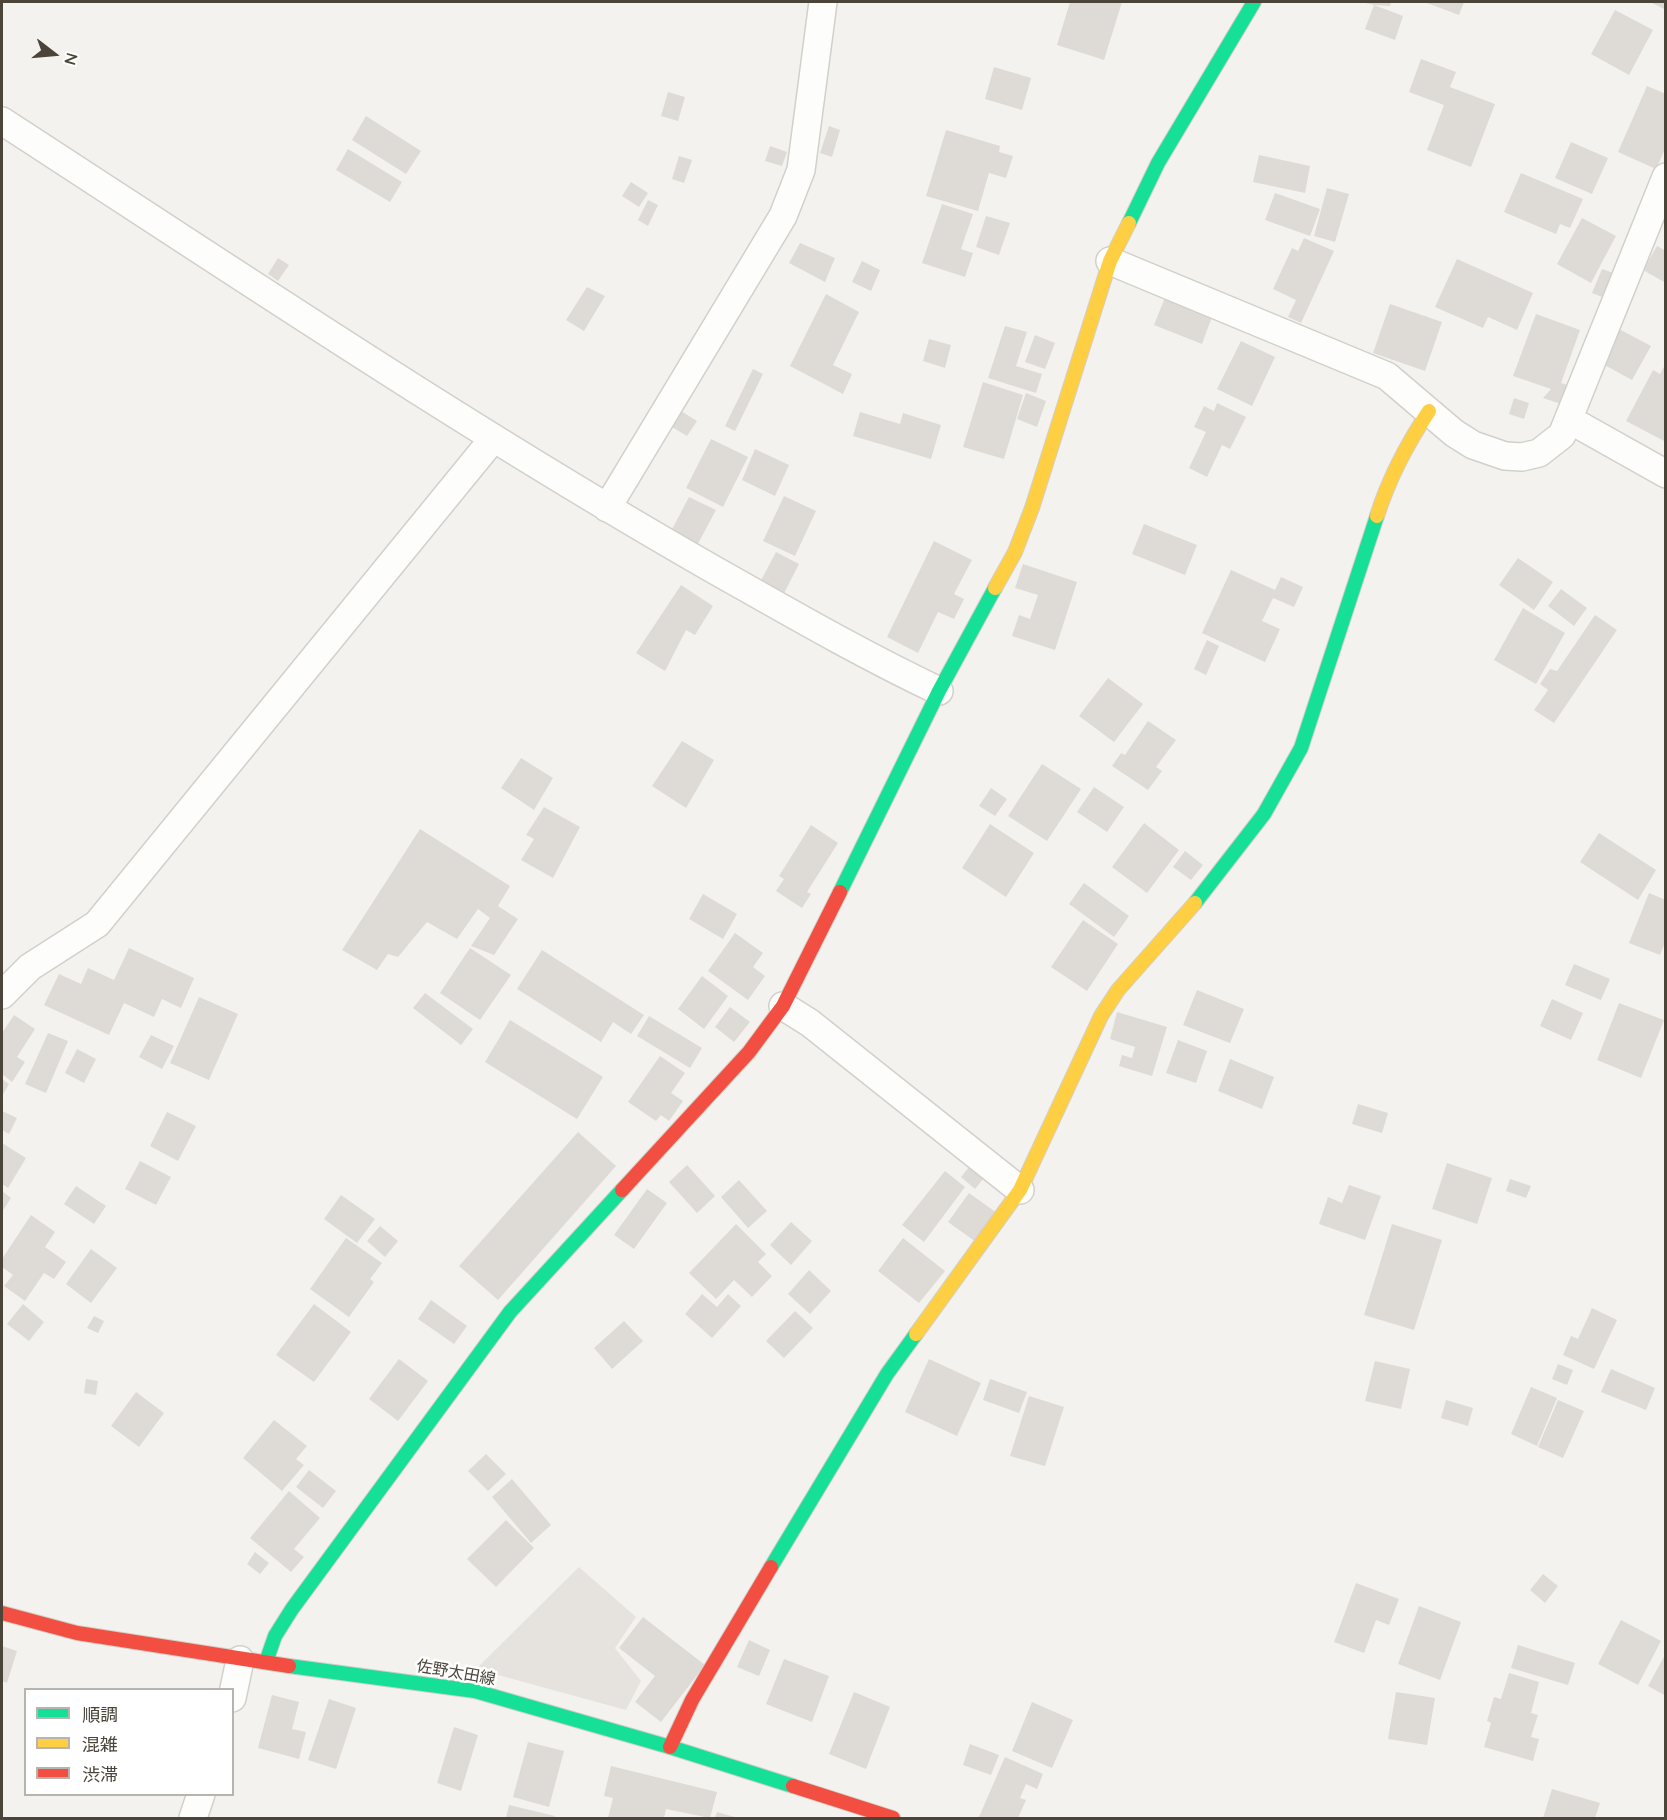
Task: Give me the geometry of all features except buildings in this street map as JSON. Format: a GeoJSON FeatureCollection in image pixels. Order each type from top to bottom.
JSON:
{"type":"FeatureCollection","features":[{"type":"Feature","properties":{"kind":"street"},"geometry":{"type":"LineString","coordinates":[[607,508],[783,216],[801,170],[823,2]]}},
{"type":"Feature","properties":{"kind":"street"},"geometry":{"type":"LineString","coordinates":[[234,1694],[253,1661],[275,1636],[292,1609],[510,1312],[749,1052],[783,1006],[939,691],[1015,552],[1028,519],[1110,261],[1158,163],[1254,2]]}},
{"type":"Feature","properties":{"kind":"street"},"geometry":{"type":"LineString","coordinates":[[2,121],[493,439],[607,508],[868,657],[939,691]]}},
{"type":"Feature","properties":{"kind":"street"},"geometry":{"type":"LineString","coordinates":[[1110,261],[1387,376],[1454,433],[1473,445],[1505,456],[1522,457],[1539,453],[1562,435],[1570,420],[1665,177]]}},
{"type":"Feature","properties":{"kind":"street"},"geometry":{"type":"LineString","coordinates":[[670,1747],[692,1700],[887,1374],[1020,1190],[1101,1016],[1118,990],[1236,851],[1285,782],[1301,748],[1386,488],[1413,435],[1429,411]]}},
{"type":"Feature","properties":{"kind":"street"},"geometry":{"type":"LineString","coordinates":[[1570,420],[1665,474]]}},
{"type":"Feature","properties":{"kind":"street"},"geometry":{"type":"LineString","coordinates":[[2,995],[30,967],[97,924],[493,439]]}},
{"type":"Feature","properties":{"kind":"street"},"geometry":{"type":"LineString","coordinates":[[783,1006],[810,1023],[1020,1190]]}},
{"type":"Feature","properties":{"kind":"street","name":"佐野太田線"},"geometry":{"type":"LineString","coordinates":[[2,1613],[77,1633],[253,1661],[475,1691],[670,1747],[893,1818]]}},
{"type":"Feature","properties":{"kind":"street"},"geometry":{"type":"LineString","coordinates":[[193,1818],[200,1796]]}},
{"type":"Feature","properties":{"kind":"shaded area"},"geometry":{"type":"Polygon","coordinates":[[[579,1567],[636,1617],[615,1648],[641,1681],[626,1710],[476,1669],[579,1567]]]}},
{"type":"Feature","properties":{"kind":"traffic: fast"},"geometry":{"type":"LineString","coordinates":[[1129,223],[1158,163],[1254,2]]}},
{"type":"Feature","properties":{"kind":"traffic: fast"},"geometry":{"type":"LineString","coordinates":[[1195,903],[1264,814],[1301,748],[1377,516]]}},
{"type":"Feature","properties":{"kind":"traffic: fast"},"geometry":{"type":"LineString","coordinates":[[840,892],[939,691],[995,588]]}},
{"type":"Feature","properties":{"kind":"traffic: fast"},"geometry":{"type":"LineString","coordinates":[[266,1662],[275,1636],[292,1609],[510,1312],[622,1190]]}},
{"type":"Feature","properties":{"kind":"traffic: fast"},"geometry":{"type":"LineString","coordinates":[[771,1567],[887,1374],[916,1334]]}},
{"type":"Feature","properties":{"kind":"traffic: fast"},"geometry":{"type":"LineString","coordinates":[[289,1666],[475,1691],[670,1747],[793,1786]]}},
{"type":"Feature","properties":{"kind":"traffic: slow"},"geometry":{"type":"LineString","coordinates":[[995,588],[1015,552],[1032,508],[1110,261],[1129,223]]}},
{"type":"Feature","properties":{"kind":"traffic: slow"},"geometry":{"type":"LineString","coordinates":[[1377,516],[1399,462],[1429,411]]}},
{"type":"Feature","properties":{"kind":"traffic: slow"},"geometry":{"type":"LineString","coordinates":[[916,1334],[1020,1190],[1101,1016],[1118,990],[1195,903]]}},
{"type":"Feature","properties":{"kind":"traffic: jam"},"geometry":{"type":"LineString","coordinates":[[622,1190],[749,1052],[783,1006],[840,892]]}},
{"type":"Feature","properties":{"kind":"traffic: jam"},"geometry":{"type":"LineString","coordinates":[[670,1747],[692,1700],[771,1567]]}},
{"type":"Feature","properties":{"kind":"traffic: jam"},"geometry":{"type":"LineString","coordinates":[[2,1613],[77,1633],[289,1666]]}},
{"type":"Feature","properties":{"kind":"traffic: jam"},"geometry":{"type":"LineString","coordinates":[[793,1786],[893,1818]]}}]}
